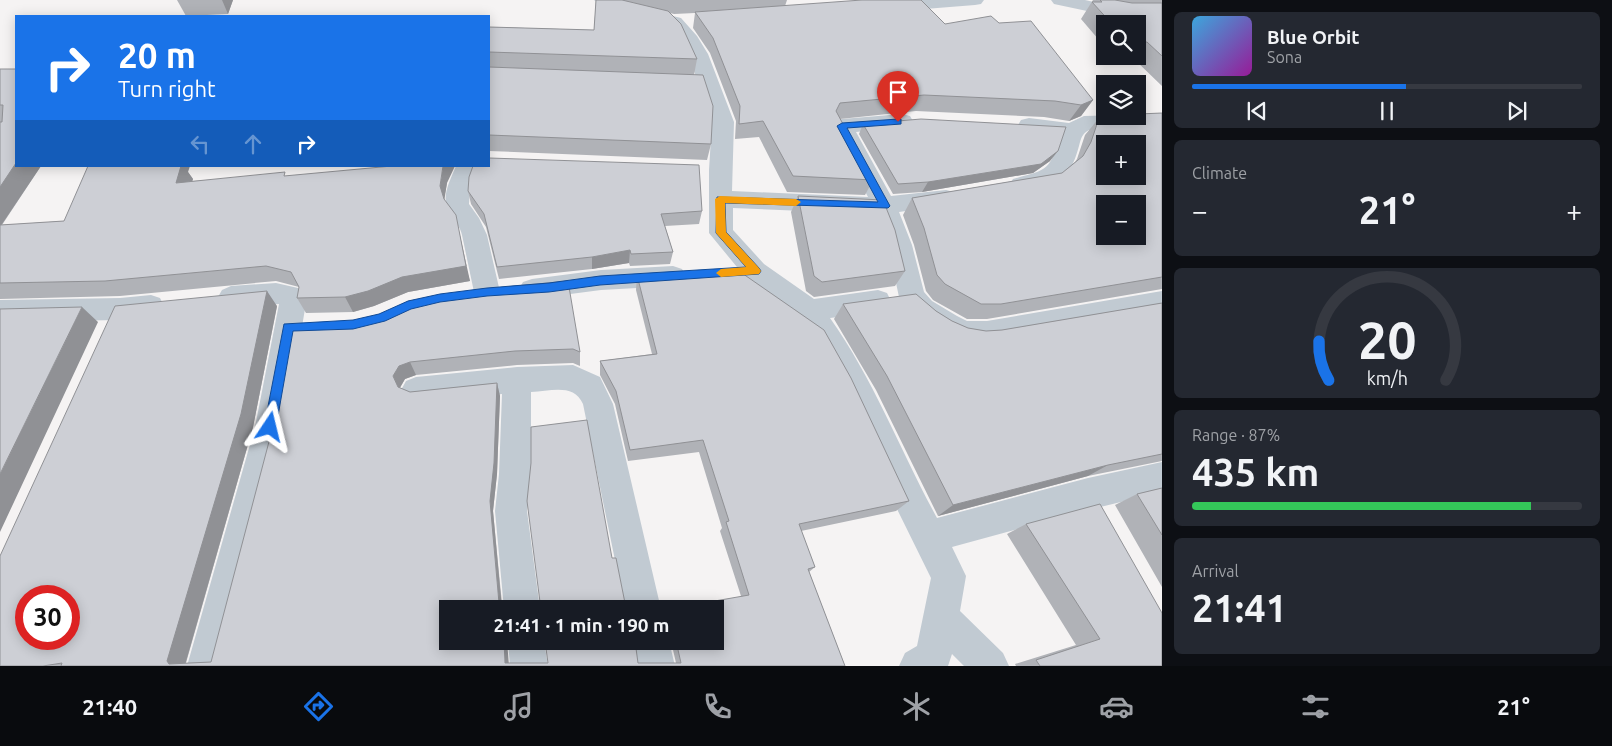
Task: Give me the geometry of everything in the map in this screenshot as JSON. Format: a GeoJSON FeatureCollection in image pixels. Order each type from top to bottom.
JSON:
{"type":"FeatureCollection","features":[{"type":"Feature","properties":{"kind":"street"},"geometry":{"type":"LineString","coordinates":[[603,0],[614,7],[684,22],[688,36],[698,54],[698,83],[723,122],[710,170],[720,199],[721,233],[755,271],[810,310],[835,347],[949,576],[933,658],[918,666]]}},
{"type":"Feature","properties":{"kind":"street"},"geometry":{"type":"LineString","coordinates":[[868,8],[975,0]]}},
{"type":"Feature","properties":{"kind":"street"},"geometry":{"type":"LineString","coordinates":[[1060,0],[1120,13],[1162,12]]}},
{"type":"Feature","properties":{"kind":"street"},"geometry":{"type":"LineString","coordinates":[[1144,13],[1162,32]]}},
{"type":"Feature","properties":{"kind":"street"},"geometry":{"type":"LineString","coordinates":[[925,120],[842,126],[885,206],[900,245],[912,297],[923,309],[965,332],[987,332],[1162,302]]}},
{"type":"Feature","properties":{"kind":"street"},"geometry":{"type":"LineString","coordinates":[[1007,124],[1073,130],[1084,124],[1162,121]]}},
{"type":"Feature","properties":{"kind":"street"},"geometry":{"type":"LineString","coordinates":[[1000,189],[1039,182],[1053,176],[1062,167],[1073,130]]}},
{"type":"Feature","properties":{"kind":"street"},"geometry":{"type":"LineString","coordinates":[[467,167],[457,196],[457,204],[462,214],[470,222],[474,232],[487,292]]}},
{"type":"Feature","properties":{"kind":"street"},"geometry":{"type":"LineString","coordinates":[[720,199],[885,206],[971,194]]}},
{"type":"Feature","properties":{"kind":"street"},"geometry":{"type":"LineString","coordinates":[[726,272],[755,271]]}},
{"type":"Feature","properties":{"kind":"street"},"geometry":{"type":"LineString","coordinates":[[459,296],[600,280],[697,274]]}},
{"type":"Feature","properties":{"kind":"street"},"geometry":{"type":"LineString","coordinates":[[206,666],[270,427],[302,326],[289,295],[276,293],[210,300]]}},
{"type":"Feature","properties":{"kind":"street"},"geometry":{"type":"LineString","coordinates":[[810,310],[912,297]]}},
{"type":"Feature","properties":{"kind":"street"},"geometry":{"type":"LineString","coordinates":[[0,311],[114,322],[174,303]]}},
{"type":"Feature","properties":{"kind":"street"},"geometry":{"type":"LineString","coordinates":[[416,390],[517,380],[573,378],[590,386],[598,404],[641,600]]}},
{"type":"Feature","properties":{"kind":"street"},"geometry":{"type":"LineString","coordinates":[[517,380],[516,474],[511,511],[512,539],[521,600]]}},
{"type":"Feature","properties":{"kind":"street"},"geometry":{"type":"LineString","coordinates":[[929,537],[1095,506],[1162,477]]}},
{"type":"Feature","properties":{"kind":"street"},"geometry":{"type":"LineString","coordinates":[[941,618],[990,666]]}},
{"type":"Feature","properties":{"kind":"street"},"geometry":{"type":"LineString","coordinates":[[527,650],[530,666]]}},
{"type":"Feature","properties":{"kind":"street"},"geometry":{"type":"LineString","coordinates":[[652,650],[656,666]]}},
{"type":"Feature","properties":{"kind":"building"},"geometry":{"type":"Polygon","coordinates":[[[596,0],[622,0],[668,11],[681,24],[697,59],[490,52],[490,27],[594,30],[596,0]]]}},
{"type":"Feature","properties":{"kind":"building"},"geometry":{"type":"Polygon","coordinates":[[[862,0],[921,0],[945,24],[991,16],[999,23],[1031,21],[1093,100],[1081,105],[1055,101],[924,95],[840,103],[836,111],[873,180],[793,176],[763,121],[739,124],[740,106],[713,38],[695,12],[862,0]]]}},
{"type":"Feature","properties":{"kind":"building"},"geometry":{"type":"Polygon","coordinates":[[[1100,0],[1162,3],[1162,56],[1146,42],[1146,15],[1104,15],[1092,2],[1102,2],[1100,0]]]}},
{"type":"Feature","properties":{"kind":"building"},"geometry":{"type":"Polygon","coordinates":[[[490,67],[703,75],[713,106],[711,144],[490,135],[490,67]]]}},
{"type":"Feature","properties":{"kind":"building"},"geometry":{"type":"Polygon","coordinates":[[[0,69],[15,69],[15,164],[0,187],[0,122],[2,122],[3,105],[0,105],[0,69]]]}},
{"type":"Feature","properties":{"kind":"building"},"geometry":{"type":"Polygon","coordinates":[[[1162,113],[1162,277],[1001,304],[981,304],[945,284],[937,275],[924,228],[912,198],[1062,173],[1083,156],[1091,142],[1097,125],[1146,125],[1146,114],[1162,113]]]}},
{"type":"Feature","properties":{"kind":"building"},"geometry":{"type":"Polygon","coordinates":[[[921,119],[1066,127],[1058,151],[1041,164],[928,182],[898,184],[863,124],[921,119]]]}},
{"type":"Feature","properties":{"kind":"building"},"geometry":{"type":"Polygon","coordinates":[[[490,158],[699,165],[702,211],[661,214],[673,252],[631,254],[630,250],[592,257],[497,267],[484,214],[468,191],[469,177],[473,167],[490,167],[490,158]]]}},
{"type":"Feature","properties":{"kind":"building"},"geometry":{"type":"Polygon","coordinates":[[[88,167],[181,167],[176,183],[285,172],[284,176],[381,167],[443,167],[440,186],[444,199],[456,215],[466,266],[402,277],[368,291],[345,297],[297,298],[299,287],[291,272],[266,266],[105,281],[0,283],[0,225],[64,221],[88,167]]]}},
{"type":"Feature","properties":{"kind":"building"},"geometry":{"type":"Polygon","coordinates":[[[798,196],[883,200],[895,230],[905,271],[822,282],[814,276],[798,196]]]}},
{"type":"Feature","properties":{"kind":"building"},"geometry":{"type":"Polygon","coordinates":[[[736,269],[824,330],[851,378],[909,501],[799,524],[815,567],[808,569],[845,666],[61,666],[62,663],[43,666],[0,666],[0,556],[115,306],[267,291],[241,414],[167,661],[169,664],[211,662],[276,415],[292,326],[346,324],[385,313],[409,301],[484,289],[568,281],[580,352],[573,349],[515,351],[410,362],[399,366],[393,376],[398,387],[410,392],[497,383],[494,463],[490,501],[499,600],[439,600],[439,650],[504,650],[505,663],[548,663],[546,650],[636,650],[638,663],[681,663],[678,650],[724,650],[724,600],[720,600],[749,595],[726,522],[729,521],[703,440],[630,450],[616,391],[600,361],[657,354],[637,275],[680,272],[681,274],[736,269]]]}},
{"type":"Feature","properties":{"kind":"building"},"geometry":{"type":"Polygon","coordinates":[[[916,294],[936,311],[952,321],[968,328],[986,331],[1002,330],[1162,303],[1162,454],[1108,465],[953,505],[887,376],[843,304],[916,294]]]}},
{"type":"Feature","properties":{"kind":"building"},"geometry":{"type":"Polygon","coordinates":[[[82,307],[0,474],[0,309],[82,307]]]}},
{"type":"Feature","properties":{"kind":"building"},"geometry":{"type":"Polygon","coordinates":[[[587,420],[612,558],[616,558],[624,600],[540,600],[527,501],[531,463],[531,427],[587,420]]]}},
{"type":"Feature","properties":{"kind":"building"},"geometry":{"type":"Polygon","coordinates":[[[1162,488],[1162,535],[1137,494],[1162,488]]]}},
{"type":"Feature","properties":{"kind":"building"},"geometry":{"type":"Polygon","coordinates":[[[1100,504],[1162,613],[1162,666],[1040,666],[1036,660],[1100,639],[1026,524],[1100,504]]]}},
{"type":"Feature","properties":{"kind":"slow traffic"},"geometry":{"type":"LineString","coordinates":[[721,273],[755,271],[721,233],[720,199],[796,202]]}},
{"type":"Feature","properties":{"kind":"route"},"geometry":{"type":"LineString","coordinates":[[270,427],[288,327],[353,325],[381,318],[408,305],[440,298],[487,292],[549,287],[600,280],[755,271],[721,233],[720,199],[885,206],[842,126],[898,122]]}}]}
